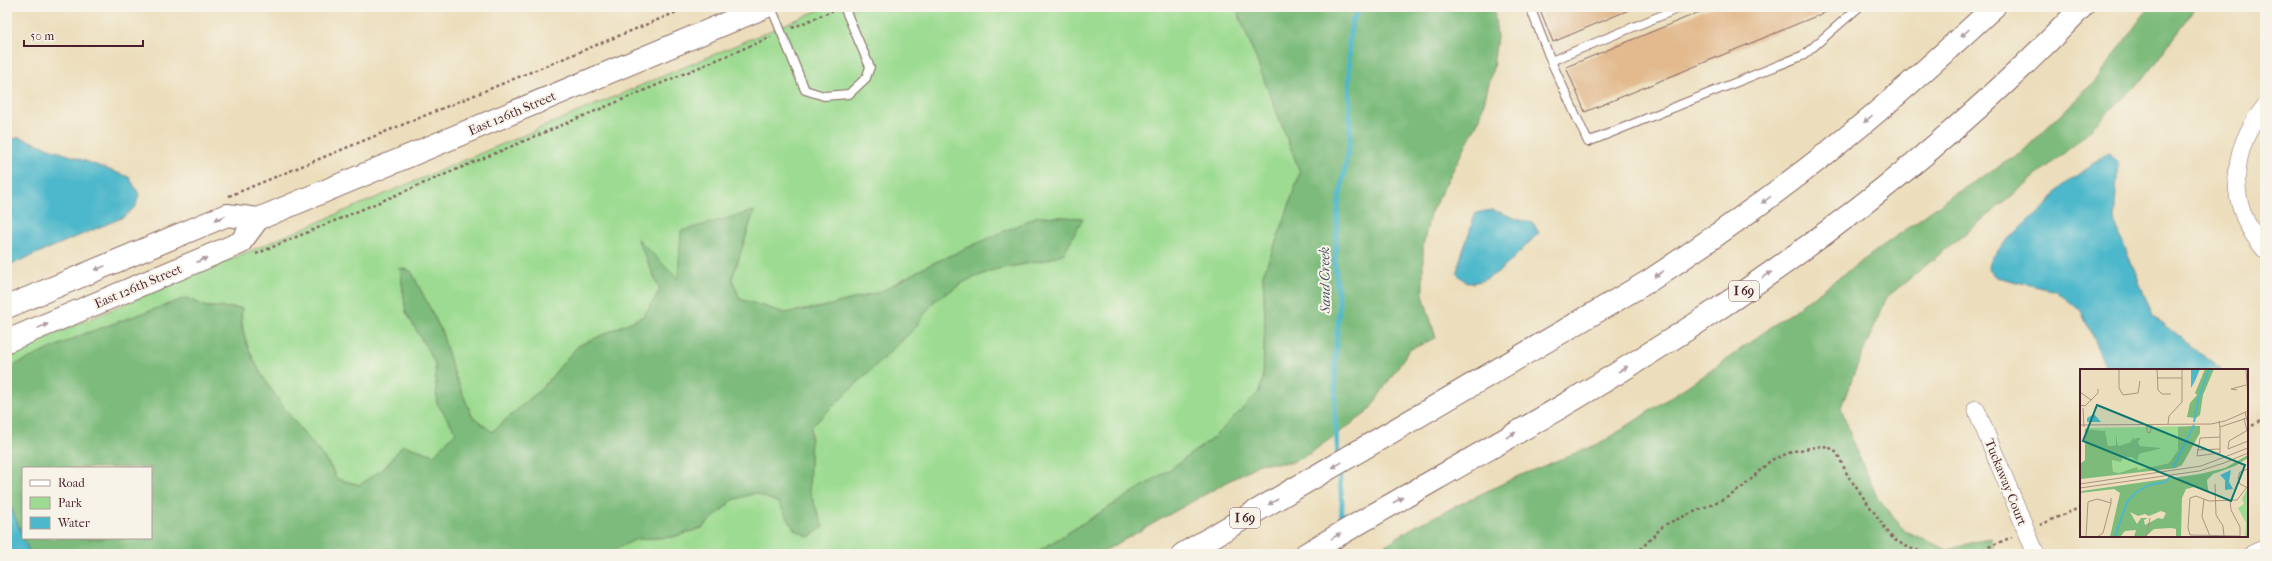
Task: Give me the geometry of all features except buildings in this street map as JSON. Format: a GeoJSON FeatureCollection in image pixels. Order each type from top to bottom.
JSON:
{"type":"FeatureCollection","features":[{"type":"Feature","properties":{"kind":"main road","name":"East 126th Street"},"geometry":{"type":"LineString","coordinates":[[7,341],[240,243],[258,219],[765,7]]}},
{"type":"Feature","properties":{"kind":"main road","name":"I 69"},"geometry":{"type":"LineString","coordinates":[[1183,554],[1367,448],[1649,281],[1697,249],[1838,144],[1909,84],[1994,7]]}},
{"type":"Feature","properties":{"kind":"main road","name":"I 69"},"geometry":{"type":"LineString","coordinates":[[1307,553],[1645,356],[1790,259],[1925,153],[1989,96],[2082,7]]}},
{"type":"Feature","properties":{"kind":"main road"},"geometry":{"type":"LineString","coordinates":[[7,307],[227,214],[258,219]]}},
{"type":"Feature","properties":{"kind":"street"},"geometry":{"type":"LineString","coordinates":[[2265,106],[2248,130],[2242,144],[2237,180],[2237,193],[2244,217],[2257,241],[2265,250]]}},
{"type":"Feature","properties":{"kind":"street","name":"Tuckaway Court"},"geometry":{"type":"LineString","coordinates":[[1976,409],[2036,554]]}},
{"type":"Feature","properties":{"kind":"lane"},"geometry":{"type":"LineString","coordinates":[[771,7],[805,90],[824,96],[849,94],[866,78],[870,67],[844,7]]}},
{"type":"Feature","properties":{"kind":"lane"},"geometry":{"type":"LineString","coordinates":[[1530,7],[1551,61],[1588,142],[1804,55],[1859,7]]}},
{"type":"Feature","properties":{"kind":"lane"},"geometry":{"type":"LineString","coordinates":[[1551,61],[1682,7]]}},
{"type":"Feature","properties":{"kind":"path"},"geometry":{"type":"LineString","coordinates":[[227,197],[689,7]]}},
{"type":"Feature","properties":{"kind":"path"},"geometry":{"type":"LineString","coordinates":[[255,254],[841,7]]}},
{"type":"Feature","properties":{"kind":"path"},"geometry":{"type":"LineString","coordinates":[[2248,428],[2265,418]]}},
{"type":"Feature","properties":{"kind":"path"},"geometry":{"type":"LineString","coordinates":[[1636,554],[1664,525],[1728,497],[1743,487],[1771,460],[1794,451],[1822,446],[1829,447],[1837,453],[1848,476],[1893,539],[1909,548],[1931,554]]}},
{"type":"Feature","properties":{"kind":"green space"},"geometry":{"type":"Polygon","coordinates":[[[826,7],[1236,7],[1300,172],[1284,221],[1263,275],[1265,318],[1263,379],[1259,392],[1213,438],[1169,470],[1034,554],[605,553],[637,539],[673,537],[702,528],[733,500],[755,493],[779,503],[794,529],[809,537],[823,527],[809,490],[811,427],[914,329],[934,301],[966,281],[993,270],[1047,260],[1064,253],[1082,218],[1038,216],[927,266],[880,292],[823,307],[785,313],[740,299],[732,279],[754,212],[678,280],[638,239],[660,290],[644,316],[578,346],[541,389],[492,432],[472,416],[454,373],[441,330],[411,271],[400,268],[406,312],[435,363],[437,403],[456,432],[434,455],[403,445],[386,466],[360,485],[337,479],[329,464],[272,391],[259,370],[249,349],[243,328],[242,308],[207,307],[186,298],[84,334],[7,369],[7,354],[826,7]]]}},
{"type":"Feature","properties":{"kind":"green space"},"geometry":{"type":"Polygon","coordinates":[[[1236,7],[1489,7],[1494,9],[1497,37],[1493,68],[1480,118],[1430,214],[1423,246],[1423,295],[1436,338],[1409,350],[1368,412],[1309,454],[1290,463],[1261,463],[1099,554],[1034,554],[1169,470],[1213,438],[1259,392],[1263,379],[1265,318],[1263,275],[1284,221],[1300,172],[1236,7]]]}},
{"type":"Feature","properties":{"kind":"green space"},"geometry":{"type":"Polygon","coordinates":[[[2149,7],[2196,7],[2143,79],[2074,145],[1887,297],[1841,407],[1854,445],[1878,499],[1905,531],[1948,550],[1991,537],[1994,554],[1371,554],[1417,525],[1516,477],[1603,442],[1716,367],[1953,195],[2022,152],[2096,80],[2149,7]]]}},
{"type":"Feature","properties":{"kind":"green space"},"geometry":{"type":"Polygon","coordinates":[[[754,211],[732,279],[740,299],[785,313],[823,307],[880,292],[927,266],[1038,216],[1083,218],[1064,253],[1047,260],[993,270],[966,281],[934,301],[914,329],[811,427],[809,490],[823,527],[809,537],[794,529],[779,503],[755,493],[733,500],[702,528],[673,537],[637,539],[605,554],[26,554],[7,507],[7,369],[84,334],[186,298],[207,307],[242,308],[242,326],[248,347],[258,368],[272,390],[302,431],[329,464],[337,479],[360,485],[386,466],[403,445],[434,455],[456,432],[437,403],[435,363],[406,312],[400,268],[411,271],[441,330],[454,373],[472,416],[492,432],[541,389],[578,346],[644,316],[660,290],[637,238],[678,279],[681,231],[754,211]]]}},
{"type":"Feature","properties":{"kind":"water"},"geometry":{"type":"Polygon","coordinates":[[[19,137],[129,177],[139,194],[136,206],[124,217],[7,266],[7,142],[19,137]]]}},
{"type":"Feature","properties":{"kind":"water"},"geometry":{"type":"Polygon","coordinates":[[[2108,152],[2118,164],[2114,221],[2153,316],[2220,369],[2107,369],[2081,311],[2056,291],[1996,277],[1988,270],[1991,259],[2006,241],[2049,203],[2059,189],[2108,152]]]}},
{"type":"Feature","properties":{"kind":"water"},"geometry":{"type":"Polygon","coordinates":[[[1491,210],[1522,221],[1533,223],[1539,233],[1498,272],[1478,282],[1467,283],[1457,274],[1460,258],[1472,221],[1476,213],[1491,210]]]}},
{"type":"Feature","properties":{"kind":"water"},"geometry":{"type":"Polygon","coordinates":[[[7,497],[22,534],[22,539],[24,539],[30,554],[7,554],[7,497]]]}},
{"type":"Feature","properties":{"kind":"waterway","name":"Sand Creek"},"geometry":{"type":"LineString","coordinates":[[1338,456],[1335,419],[1335,364],[1339,306],[1335,265],[1338,206],[1350,141],[1349,41],[1352,21],[1358,12],[1357,7]]}},
{"type":"Feature","properties":{"kind":"waterway","name":"Sand Creek"},"geometry":{"type":"LineString","coordinates":[[1339,470],[1342,503],[1341,528]]}},
{"type":"Feature","properties":{"kind":"waterway","name":"Sand Creek"},"geometry":{"type":"LineString","coordinates":[[1340,542],[1340,554]]}}]}
